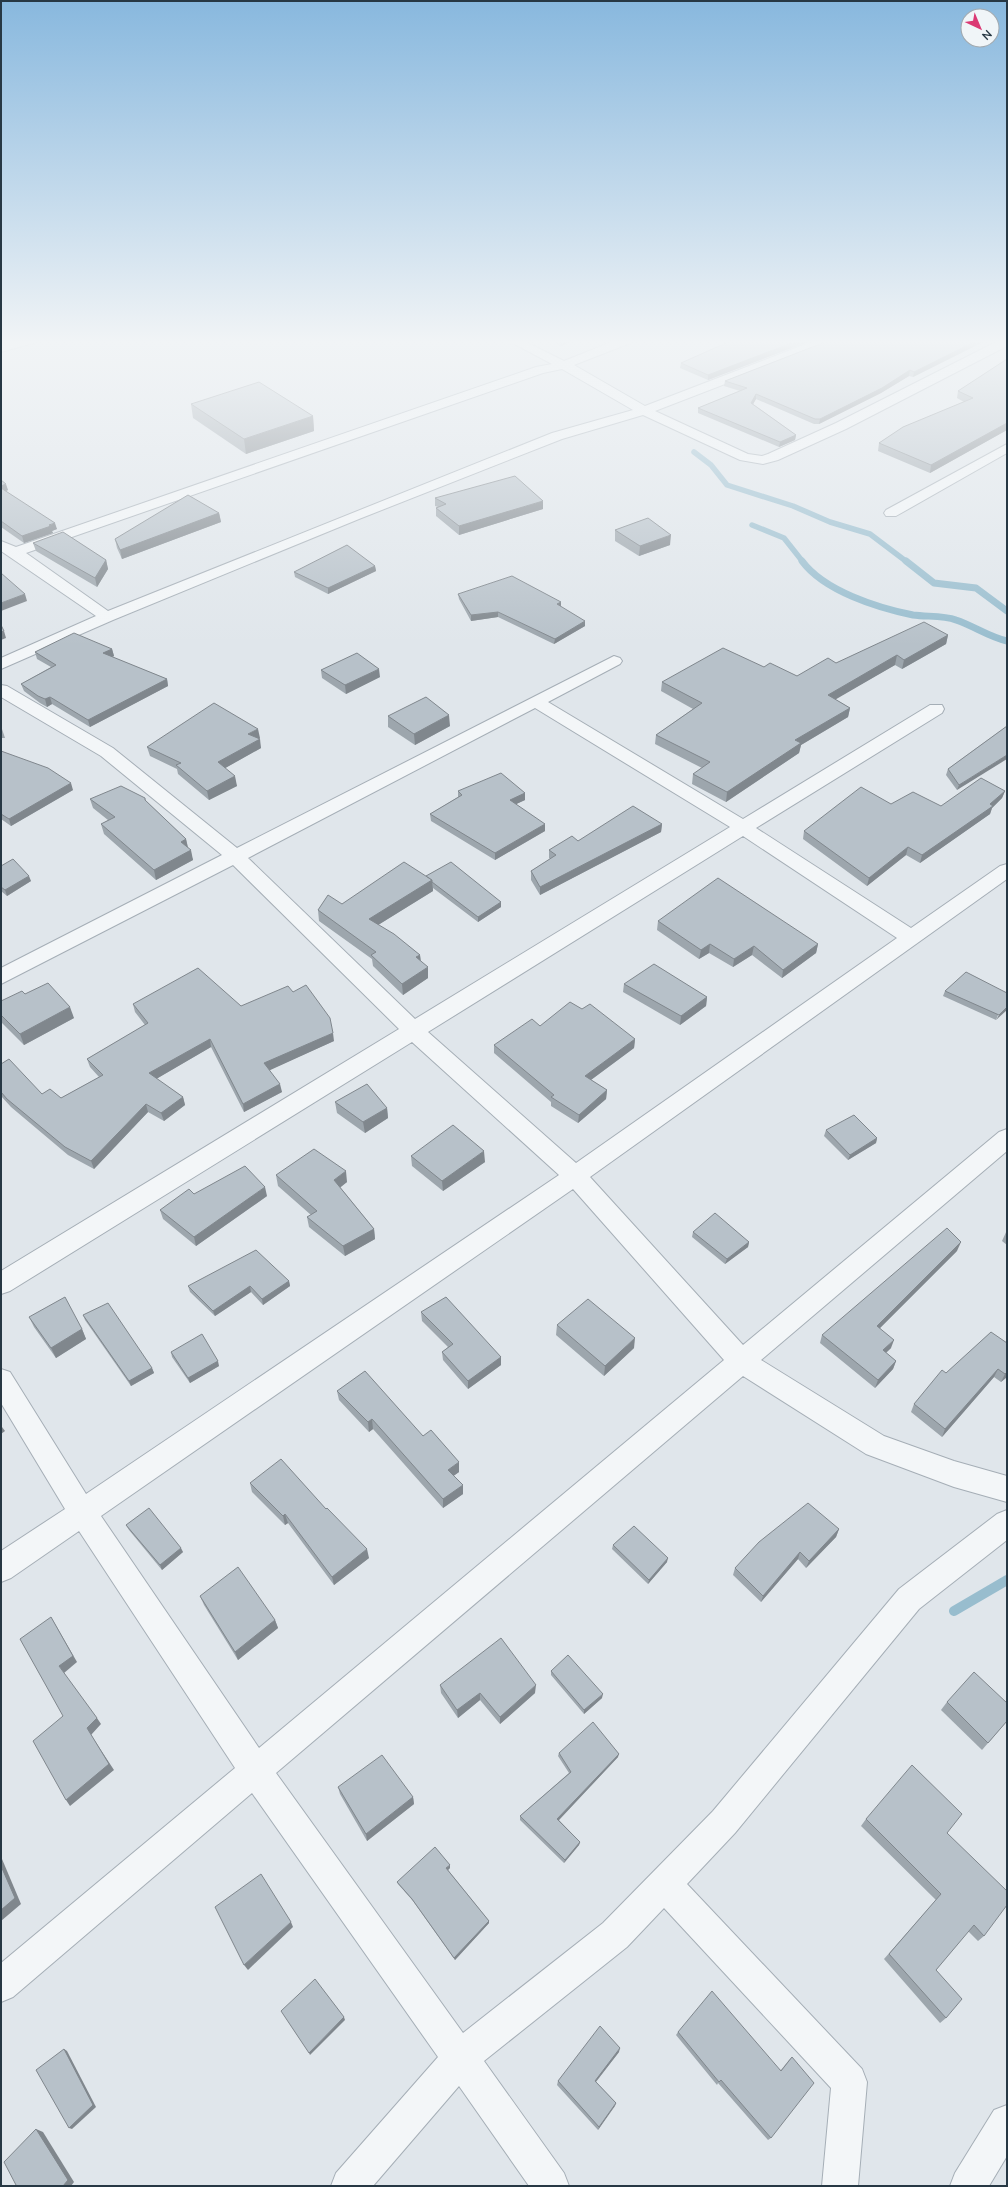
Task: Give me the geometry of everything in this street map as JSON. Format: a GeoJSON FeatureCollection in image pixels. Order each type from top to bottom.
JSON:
{"type":"FeatureCollection","features":[{"type":"Feature","properties":{"kind":"street"},"geometry":{"type":"LineString","coordinates":[[15,552],[335,441]]}},
{"type":"Feature","properties":{"kind":"street"},"geometry":{"type":"LineString","coordinates":[[1,664],[107,617],[354,516],[544,441]]}},
{"type":"Feature","properties":{"kind":"street"},"geometry":{"type":"LineString","coordinates":[[710,441],[745,457],[763,460],[808,441]]}},
{"type":"Feature","properties":{"kind":"street"},"geometry":{"type":"LineString","coordinates":[[891,513],[1007,448]]}},
{"type":"Feature","properties":{"kind":"street"},"geometry":{"type":"LineString","coordinates":[[1,545],[15,552],[107,617]]}},
{"type":"Feature","properties":{"kind":"street"},"geometry":{"type":"LineString","coordinates":[[1,976],[236,857],[614,661]]}},
{"type":"Feature","properties":{"kind":"street"},"geometry":{"type":"LineString","coordinates":[[1,690],[107,752],[236,857],[414,1031],[575,1176],[742,1362],[875,1445],[954,1474],[1007,1489]]}},
{"type":"Feature","properties":{"kind":"street"},"geometry":{"type":"LineString","coordinates":[[536,702],[744,828],[911,938]]}},
{"type":"Feature","properties":{"kind":"street"},"geometry":{"type":"LineString","coordinates":[[1,1284],[936,709]]}},
{"type":"Feature","properties":{"kind":"street"},"geometry":{"type":"LineString","coordinates":[[1,1568],[575,1176],[1007,870]]}},
{"type":"Feature","properties":{"kind":"street"},"geometry":{"type":"LineString","coordinates":[[1,1985],[256,1772],[1007,1138]]}},
{"type":"Feature","properties":{"kind":"street"},"geometry":{"type":"LineString","coordinates":[[1,1380],[82,1512],[256,1772],[551,2186]]}},
{"type":"Feature","properties":{"kind":"street"},"geometry":{"type":"LineString","coordinates":[[349,2186],[460,2058],[615,1935],[724,1822],[909,1599],[1007,1523]]}},
{"type":"Feature","properties":{"kind":"street"},"geometry":{"type":"LineString","coordinates":[[664,1884],[849,2082],[846,2144],[840,2186]]}},
{"type":"Feature","properties":{"kind":"street"},"geometry":{"type":"LineString","coordinates":[[968,2186],[1007,2123]]}},
{"type":"Feature","properties":{"kind":"building"},"geometry":{"type":"Polygon","coordinates":[[[882,441],[974,441],[931,465],[879,443],[882,441]]]}},
{"type":"Feature","properties":{"kind":"building"},"geometry":{"type":"Polygon","coordinates":[[[515,476],[543,501],[459,526],[436,508],[446,504],[435,498],[515,476]]]}},
{"type":"Feature","properties":{"kind":"building"},"geometry":{"type":"Polygon","coordinates":[[[1,480],[6,484],[1,486],[1,480]]]}},
{"type":"Feature","properties":{"kind":"building"},"geometry":{"type":"Polygon","coordinates":[[[1,488],[55,523],[49,525],[51,526],[22,536],[1,521],[1,488]]]}},
{"type":"Feature","properties":{"kind":"building"},"geometry":{"type":"Polygon","coordinates":[[[188,495],[219,513],[120,550],[115,539],[188,495]]]}},
{"type":"Feature","properties":{"kind":"building"},"geometry":{"type":"Polygon","coordinates":[[[648,518],[671,535],[640,546],[615,530],[648,518]]]}},
{"type":"Feature","properties":{"kind":"building"},"geometry":{"type":"Polygon","coordinates":[[[63,532],[106,560],[95,578],[33,543],[63,532]]]}},
{"type":"Feature","properties":{"kind":"building"},"geometry":{"type":"Polygon","coordinates":[[[347,545],[375,566],[328,588],[294,572],[347,545]]]}},
{"type":"Feature","properties":{"kind":"building"},"geometry":{"type":"Polygon","coordinates":[[[1,573],[25,594],[1,603],[1,573]]]}},
{"type":"Feature","properties":{"kind":"building"},"geometry":{"type":"Polygon","coordinates":[[[512,576],[561,602],[557,604],[585,621],[555,639],[498,612],[471,615],[458,594],[512,576]]]}},
{"type":"Feature","properties":{"kind":"building"},"geometry":{"type":"Polygon","coordinates":[[[924,622],[948,635],[904,660],[897,655],[828,695],[850,708],[795,740],[801,743],[727,792],[693,774],[710,762],[656,735],[702,703],[662,682],[723,648],[764,667],[770,663],[797,676],[828,658],[836,663],[924,622]]]}},
{"type":"Feature","properties":{"kind":"building"},"geometry":{"type":"Polygon","coordinates":[[[1,625],[4,631],[1,632],[1,625]]]}},
{"type":"Feature","properties":{"kind":"building"},"geometry":{"type":"Polygon","coordinates":[[[74,633],[112,649],[103,653],[167,679],[88,720],[50,697],[45,699],[38,696],[21,684],[56,665],[35,652],[74,633]]]}},
{"type":"Feature","properties":{"kind":"building"},"geometry":{"type":"Polygon","coordinates":[[[357,653],[379,669],[345,685],[321,670],[357,653]]]}},
{"type":"Feature","properties":{"kind":"building"},"geometry":{"type":"Polygon","coordinates":[[[426,697],[449,715],[414,734],[388,716],[426,697]]]}},
{"type":"Feature","properties":{"kind":"building"},"geometry":{"type":"Polygon","coordinates":[[[214,703],[258,729],[248,734],[260,739],[218,762],[235,776],[207,791],[176,765],[181,763],[147,747],[214,703]]]}},
{"type":"Feature","properties":{"kind":"building"},"geometry":{"type":"Polygon","coordinates":[[[1007,726],[1007,755],[959,785],[948,769],[1007,726]]]}},
{"type":"Feature","properties":{"kind":"building"},"geometry":{"type":"Polygon","coordinates":[[[1,751],[48,768],[71,783],[9,819],[1,814],[1,751]]]}},
{"type":"Feature","properties":{"kind":"building"},"geometry":{"type":"Polygon","coordinates":[[[501,773],[525,793],[510,800],[545,824],[495,853],[430,814],[462,795],[458,791],[501,773]]]}},
{"type":"Feature","properties":{"kind":"building"},"geometry":{"type":"Polygon","coordinates":[[[981,778],[1005,791],[990,804],[993,806],[922,855],[908,847],[869,878],[804,831],[861,787],[891,804],[913,792],[941,806],[981,778]]]}},
{"type":"Feature","properties":{"kind":"building"},"geometry":{"type":"Polygon","coordinates":[[[121,786],[145,798],[145,800],[186,839],[181,842],[191,850],[154,870],[101,824],[115,817],[90,799],[121,786]]]}},
{"type":"Feature","properties":{"kind":"building"},"geometry":{"type":"Polygon","coordinates":[[[633,806],[662,824],[540,887],[531,871],[556,855],[549,850],[572,836],[578,841],[633,806]]]}},
{"type":"Feature","properties":{"kind":"building"},"geometry":{"type":"Polygon","coordinates":[[[13,859],[29,876],[5,890],[1,887],[1,866],[13,859]]]}},
{"type":"Feature","properties":{"kind":"building"},"geometry":{"type":"Polygon","coordinates":[[[404,862],[432,880],[369,919],[394,934],[420,955],[416,957],[428,967],[402,984],[371,955],[376,952],[318,910],[328,895],[342,904],[404,862]]]}},
{"type":"Feature","properties":{"kind":"building"},"geometry":{"type":"Polygon","coordinates":[[[451,862],[501,902],[478,917],[426,876],[451,862]]]}},
{"type":"Feature","properties":{"kind":"building"},"geometry":{"type":"Polygon","coordinates":[[[718,878],[818,944],[783,970],[754,946],[734,959],[710,944],[701,950],[658,921],[718,878]]]}},
{"type":"Feature","properties":{"kind":"building"},"geometry":{"type":"Polygon","coordinates":[[[654,964],[707,997],[681,1016],[624,984],[654,964]]]}},
{"type":"Feature","properties":{"kind":"building"},"geometry":{"type":"Polygon","coordinates":[[[198,968],[241,1006],[288,986],[293,992],[306,985],[330,1018],[333,1033],[264,1063],[280,1084],[243,1104],[210,1039],[149,1073],[183,1097],[161,1113],[146,1104],[91,1161],[65,1147],[7,1099],[1,1092],[1,1064],[9,1059],[42,1094],[50,1089],[61,1098],[103,1075],[87,1059],[148,1023],[133,1004],[198,968]]]}},
{"type":"Feature","properties":{"kind":"building"},"geometry":{"type":"Polygon","coordinates":[[[966,972],[1007,993],[1007,1007],[999,1015],[945,991],[966,972]]]}},
{"type":"Feature","properties":{"kind":"building"},"geometry":{"type":"Polygon","coordinates":[[[48,983],[70,1007],[20,1034],[1,1015],[1,1001],[22,991],[25,994],[48,983]]]}},
{"type":"Feature","properties":{"kind":"building"},"geometry":{"type":"Polygon","coordinates":[[[570,1002],[582,1009],[590,1004],[635,1039],[585,1076],[607,1090],[579,1115],[551,1097],[554,1095],[494,1045],[532,1019],[540,1026],[570,1002]]]}},
{"type":"Feature","properties":{"kind":"building"},"geometry":{"type":"Polygon","coordinates":[[[367,1084],[387,1108],[363,1122],[335,1102],[367,1084]]]}},
{"type":"Feature","properties":{"kind":"building"},"geometry":{"type":"Polygon","coordinates":[[[854,1115],[877,1138],[850,1155],[826,1130],[854,1115]]]}},
{"type":"Feature","properties":{"kind":"building"},"geometry":{"type":"Polygon","coordinates":[[[453,1125],[484,1151],[442,1181],[411,1156],[453,1125]]]}},
{"type":"Feature","properties":{"kind":"building"},"geometry":{"type":"Polygon","coordinates":[[[314,1149],[346,1171],[334,1180],[374,1229],[343,1246],[307,1217],[317,1211],[276,1175],[314,1149]]]}},
{"type":"Feature","properties":{"kind":"building"},"geometry":{"type":"Polygon","coordinates":[[[245,1166],[265,1187],[194,1237],[160,1210],[189,1189],[194,1194],[245,1166]]]}},
{"type":"Feature","properties":{"kind":"building"},"geometry":{"type":"Polygon","coordinates":[[[715,1213],[749,1242],[727,1259],[693,1232],[715,1213]]]}},
{"type":"Feature","properties":{"kind":"building"},"geometry":{"type":"Polygon","coordinates":[[[947,1228],[961,1242],[877,1326],[894,1340],[883,1350],[896,1361],[878,1380],[822,1335],[947,1228]]]}},
{"type":"Feature","properties":{"kind":"building"},"geometry":{"type":"Polygon","coordinates":[[[256,1250],[289,1281],[262,1299],[250,1286],[213,1311],[188,1286],[256,1250]]]}},
{"type":"Feature","properties":{"kind":"building"},"geometry":{"type":"Polygon","coordinates":[[[65,1297],[82,1329],[51,1348],[29,1317],[65,1297]]]}},
{"type":"Feature","properties":{"kind":"building"},"geometry":{"type":"Polygon","coordinates":[[[446,1297],[501,1357],[468,1381],[442,1352],[453,1344],[421,1312],[446,1297]]]}},
{"type":"Feature","properties":{"kind":"building"},"geometry":{"type":"Polygon","coordinates":[[[588,1299],[635,1338],[605,1366],[557,1325],[588,1299]]]}},
{"type":"Feature","properties":{"kind":"building"},"geometry":{"type":"Polygon","coordinates":[[[108,1303],[152,1368],[129,1381],[83,1315],[108,1303]]]}},
{"type":"Feature","properties":{"kind":"building"},"geometry":{"type":"Polygon","coordinates":[[[991,1332],[1007,1343],[1007,1372],[1005,1374],[998,1369],[945,1429],[914,1404],[942,1370],[946,1373],[991,1332]]]}},
{"type":"Feature","properties":{"kind":"building"},"geometry":{"type":"Polygon","coordinates":[[[202,1334],[218,1361],[188,1378],[171,1352],[202,1334]]]}},
{"type":"Feature","properties":{"kind":"building"},"geometry":{"type":"Polygon","coordinates":[[[365,1371],[423,1436],[431,1430],[459,1462],[448,1470],[463,1485],[443,1499],[372,1419],[368,1422],[337,1391],[365,1371]]]}},
{"type":"Feature","properties":{"kind":"building"},"geometry":{"type":"Polygon","coordinates":[[[281,1459],[326,1509],[327,1508],[367,1549],[332,1577],[285,1514],[283,1516],[250,1483],[281,1459]]]}},
{"type":"Feature","properties":{"kind":"building"},"geometry":{"type":"Polygon","coordinates":[[[808,1503],[839,1529],[809,1561],[800,1552],[763,1596],[735,1568],[759,1542],[808,1503]]]}},
{"type":"Feature","properties":{"kind":"building"},"geometry":{"type":"Polygon","coordinates":[[[149,1508],[181,1548],[160,1565],[126,1525],[149,1508]]]}},
{"type":"Feature","properties":{"kind":"building"},"geometry":{"type":"Polygon","coordinates":[[[634,1526],[668,1558],[649,1580],[613,1545],[634,1526]]]}},
{"type":"Feature","properties":{"kind":"building"},"geometry":{"type":"Polygon","coordinates":[[[238,1567],[275,1620],[235,1652],[200,1596],[238,1567]]]}},
{"type":"Feature","properties":{"kind":"building"},"geometry":{"type":"Polygon","coordinates":[[[51,1617],[73,1656],[59,1666],[97,1718],[87,1728],[109,1764],[66,1800],[33,1741],[63,1716],[20,1639],[51,1617]]]}},
{"type":"Feature","properties":{"kind":"building"},"geometry":{"type":"Polygon","coordinates":[[[501,1638],[536,1685],[500,1717],[480,1693],[457,1710],[440,1685],[501,1638]]]}},
{"type":"Feature","properties":{"kind":"building"},"geometry":{"type":"Polygon","coordinates":[[[568,1655],[603,1694],[584,1710],[551,1671],[568,1655]]]}},
{"type":"Feature","properties":{"kind":"building"},"geometry":{"type":"Polygon","coordinates":[[[974,1672],[1007,1703],[1007,1721],[988,1743],[947,1702],[974,1672]]]}},
{"type":"Feature","properties":{"kind":"building"},"geometry":{"type":"Polygon","coordinates":[[[593,1722],[619,1754],[557,1819],[580,1842],[565,1860],[520,1816],[571,1772],[559,1753],[593,1722]]]}},
{"type":"Feature","properties":{"kind":"building"},"geometry":{"type":"Polygon","coordinates":[[[382,1755],[413,1797],[366,1834],[338,1787],[382,1755]]]}},
{"type":"Feature","properties":{"kind":"building"},"geometry":{"type":"Polygon","coordinates":[[[912,1765],[962,1814],[947,1833],[1007,1891],[1007,1905],[984,1936],[974,1925],[936,1970],[962,1999],[946,2018],[889,1954],[941,1894],[866,1819],[912,1765]]]}},
{"type":"Feature","properties":{"kind":"building"},"geometry":{"type":"Polygon","coordinates":[[[435,1847],[450,1865],[446,1868],[489,1921],[454,1958],[412,1899],[397,1882],[435,1847]]]}},
{"type":"Feature","properties":{"kind":"building"},"geometry":{"type":"Polygon","coordinates":[[[1,1866],[15,1898],[1,1910],[1,1866]]]}},
{"type":"Feature","properties":{"kind":"building"},"geometry":{"type":"Polygon","coordinates":[[[261,1874],[291,1922],[244,1965],[215,1907],[261,1874]]]}},
{"type":"Feature","properties":{"kind":"building"},"geometry":{"type":"Polygon","coordinates":[[[315,1979],[344,2017],[309,2053],[281,2011],[315,1979]]]}},
{"type":"Feature","properties":{"kind":"building"},"geometry":{"type":"Polygon","coordinates":[[[712,1991],[781,2071],[792,2057],[814,2083],[771,2138],[721,2080],[719,2082],[678,2032],[712,1991]]]}},
{"type":"Feature","properties":{"kind":"building"},"geometry":{"type":"Polygon","coordinates":[[[600,2026],[620,2048],[595,2081],[616,2103],[599,2127],[558,2081],[600,2026]]]}},
{"type":"Feature","properties":{"kind":"building"},"geometry":{"type":"Polygon","coordinates":[[[64,2049],[93,2105],[69,2128],[36,2070],[64,2049]]]}},
{"type":"Feature","properties":{"kind":"building"},"geometry":{"type":"Polygon","coordinates":[[[36,2129],[68,2180],[63,2186],[15,2186],[16,2185],[4,2162],[36,2129]]]}},
{"type":"Feature","properties":{"kind":"waterway"},"geometry":{"type":"LineString","coordinates":[[694,452],[711,465],[727,485],[793,506],[830,522],[870,534],[907,562]]}},
{"type":"Feature","properties":{"kind":"waterway"},"geometry":{"type":"LineString","coordinates":[[752,525],[784,538],[803,562]]}},
{"type":"Feature","properties":{"kind":"waterway"},"geometry":{"type":"LineString","coordinates":[[802,561],[812,572],[824,581],[853,597],[868,603],[913,615],[951,618],[994,637],[1007,641]]}},
{"type":"Feature","properties":{"kind":"waterway"},"geometry":{"type":"LineString","coordinates":[[906,561],[934,583],[976,588],[1007,611]]}},
{"type":"Feature","properties":{"kind":"waterway"},"geometry":{"type":"LineString","coordinates":[[954,1611],[1007,1580]]}}]}
